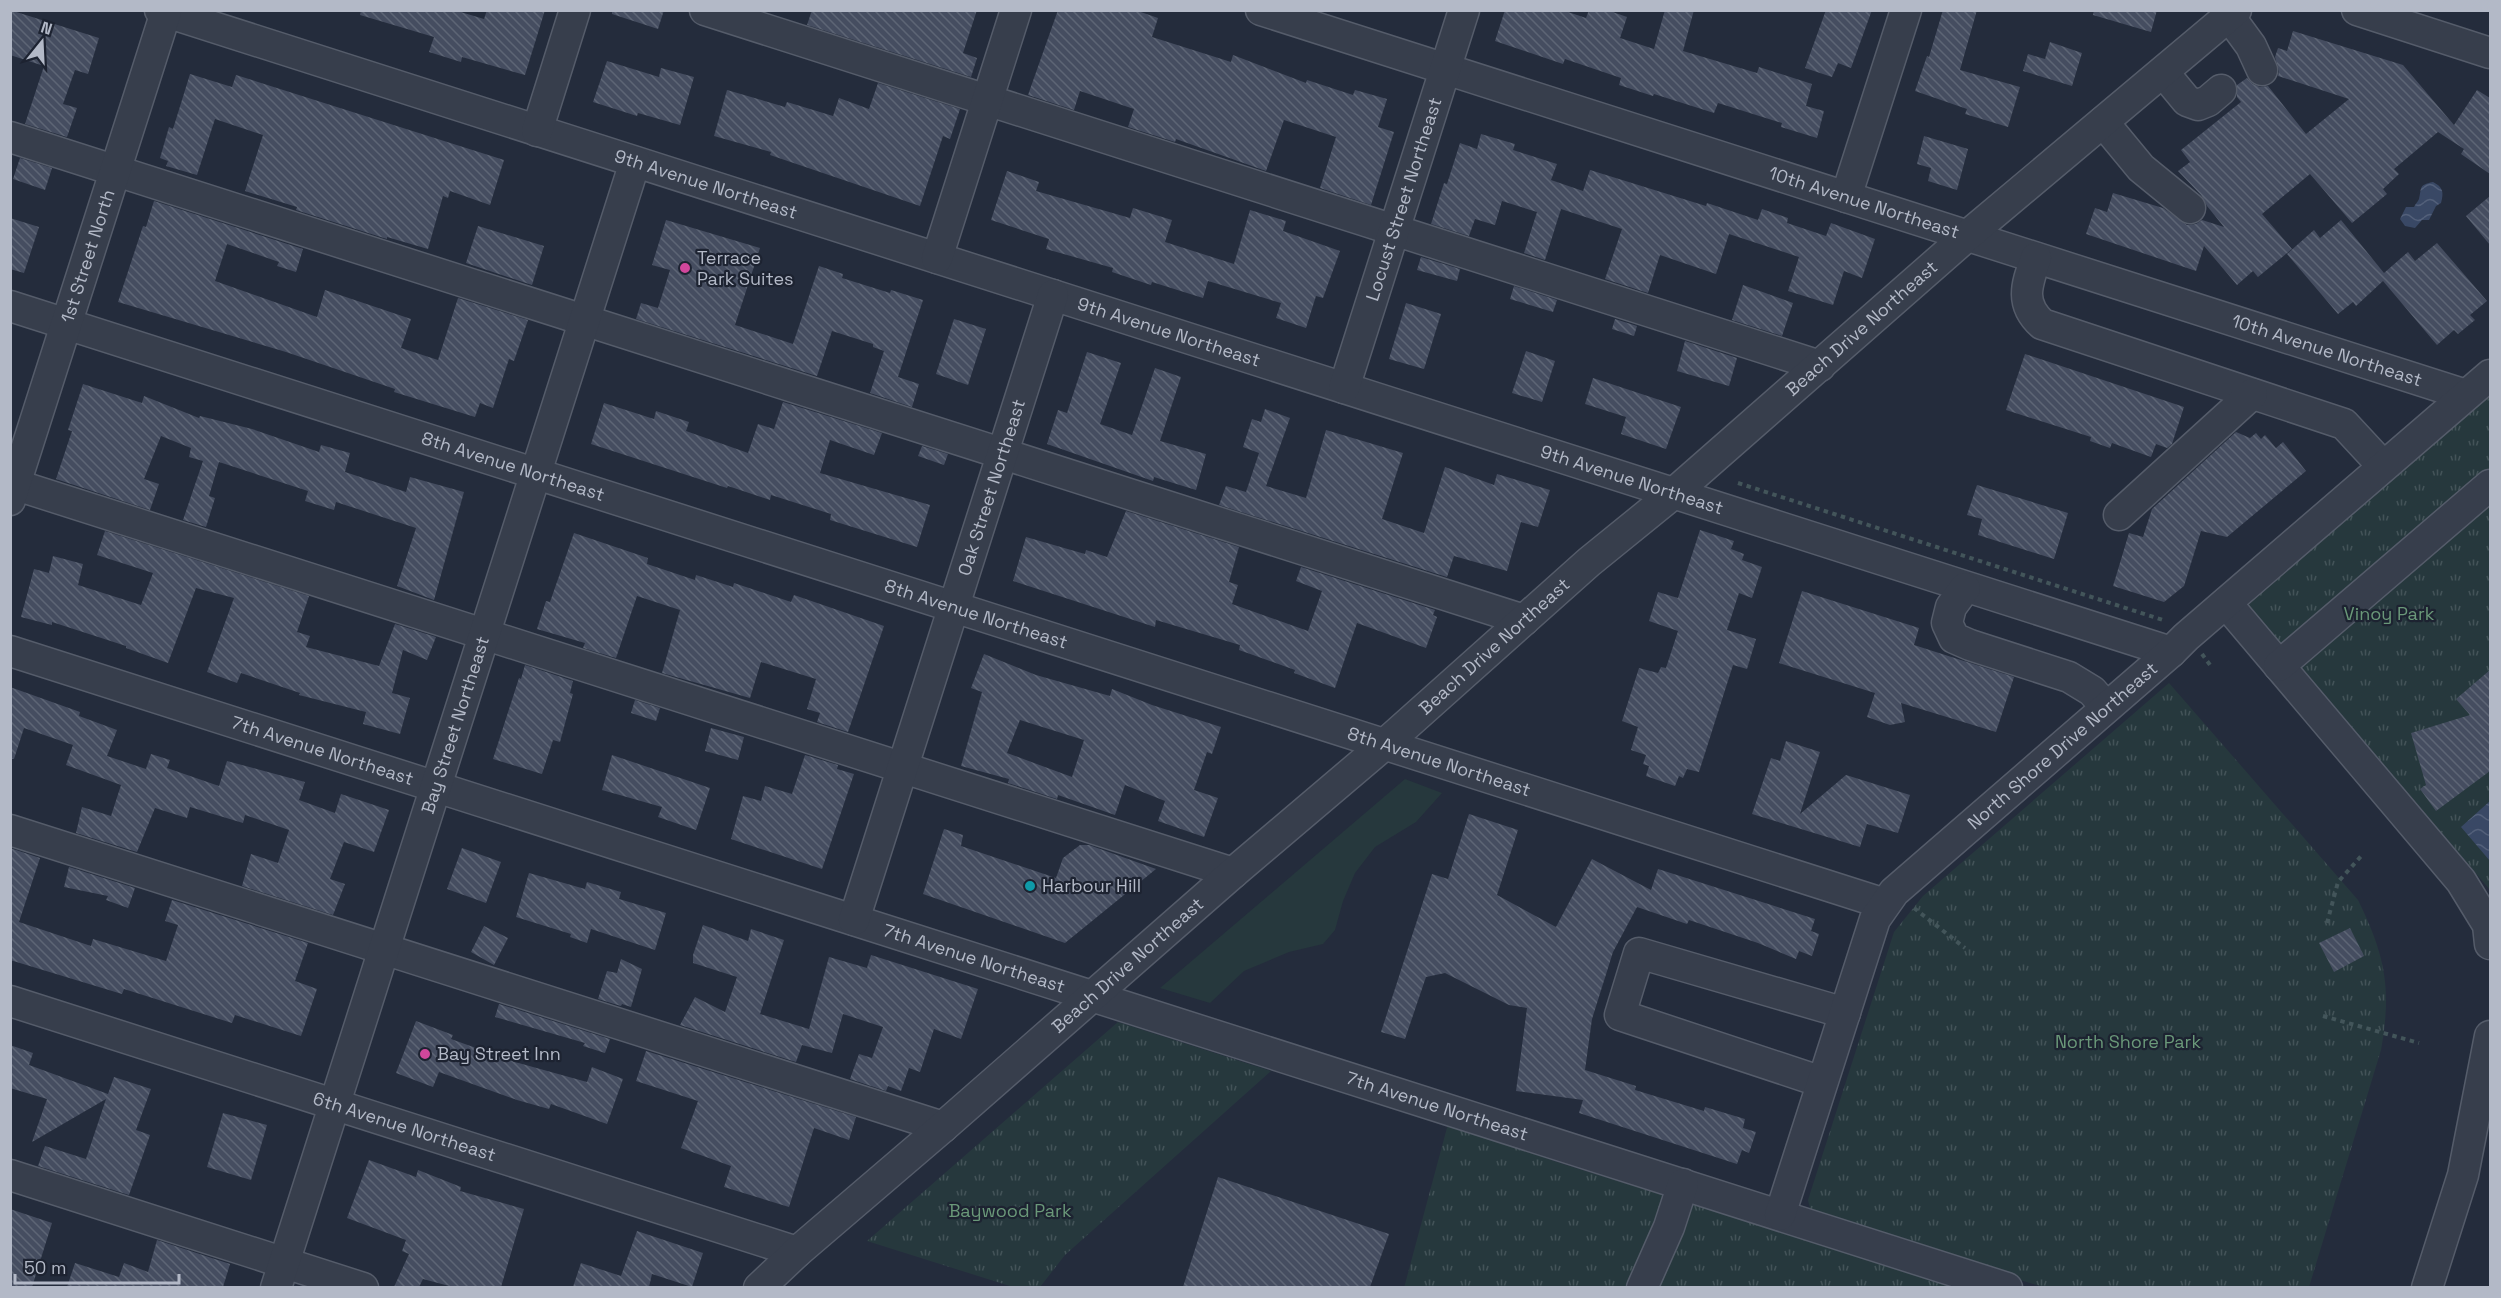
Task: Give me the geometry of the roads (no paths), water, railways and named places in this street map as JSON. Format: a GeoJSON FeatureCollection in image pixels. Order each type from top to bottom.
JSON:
{"type":"FeatureCollection","features":[{"type":"Feature","properties":{"kind":"street"},"geometry":{"type":"LineString","coordinates":[[537,130],[575,10]]}},
{"type":"Feature","properties":{"kind":"street"},"geometry":{"type":"LineString","coordinates":[[705,10],[1820,366]]}},
{"type":"Feature","properties":{"kind":"street"},"geometry":{"type":"LineString","coordinates":[[937,258],[1016,10]]}},
{"type":"Feature","properties":{"kind":"street","name":"10th Avenue Northeast"},"geometry":{"type":"LineString","coordinates":[[1261,10],[2037,258],[2481,389]]}},
{"type":"Feature","properties":{"kind":"street","name":"Locust Street Northeast"},"geometry":{"type":"LineString","coordinates":[[1344,388],[1464,10]]}},
{"type":"Feature","properties":{"kind":"street"},"geometry":{"type":"LineString","coordinates":[[1846,197],[1906,10]]}},
{"type":"Feature","properties":{"kind":"street"},"geometry":{"type":"LineString","coordinates":[[2357,10],[2490,52]]}},
{"type":"Feature","properties":{"kind":"street","name":"9th Avenue Northeast"},"geometry":{"type":"LineString","coordinates":[[163,11],[2171,652]]}},
{"type":"Feature","properties":{"kind":"street","name":"1st Street North"},"geometry":{"type":"LineString","coordinates":[[12,489],[116,171],[163,11]]}},
{"type":"Feature","properties":{"kind":"street"},"geometry":{"type":"LineString","coordinates":[[2232,13],[2262,70]]}},
{"type":"Feature","properties":{"kind":"street","name":"Beach Drive Northeast"},"geometry":{"type":"LineString","coordinates":[[759,1287],[1233,873],[1385,744],[1589,562],[1674,493],[1790,388],[1820,366],[1967,236],[2232,13]]}},
{"type":"Feature","properties":{"kind":"street"},"geometry":{"type":"LineString","coordinates":[[2163,72],[2187,101],[2198,105],[2208,101],[2221,90]]}},
{"type":"Feature","properties":{"kind":"street"},"geometry":{"type":"LineString","coordinates":[[2103,122],[2141,168],[2190,208]]}},
{"type":"Feature","properties":{"kind":"street"},"geometry":{"type":"LineString","coordinates":[[10,137],[1524,620]]}},
{"type":"Feature","properties":{"kind":"street","name":"Bay Street Northeast"},"geometry":{"type":"LineString","coordinates":[[280,1275],[635,162]]}},
{"type":"Feature","properties":{"kind":"street"},"geometry":{"type":"LineString","coordinates":[[2037,258],[2028,280],[2026,297],[2033,315],[2042,324],[2344,424],[2383,466]]}},
{"type":"Feature","properties":{"kind":"street","name":"Oak Street Northeast"},"geometry":{"type":"LineString","coordinates":[[854,920],[1053,295]]}},
{"type":"Feature","properties":{"kind":"street","name":"8th Avenue Northeast"},"geometry":{"type":"LineString","coordinates":[[10,306],[1385,744],[1889,898]]}},
{"type":"Feature","properties":{"kind":"street","name":"North Shore Drive Northeast"},"geometry":{"type":"LineString","coordinates":[[1780,1215],[1875,919],[1889,898],[2383,466],[2481,389]]}},
{"type":"Feature","properties":{"kind":"street"},"geometry":{"type":"LineString","coordinates":[[2119,515],[2252,393]]}},
{"type":"Feature","properties":{"kind":"street"},"geometry":{"type":"LineString","coordinates":[[2279,666],[2490,485]]}},
{"type":"Feature","properties":{"kind":"street"},"geometry":{"type":"LineString","coordinates":[[12,489],[485,634],[1233,873]]}},
{"type":"Feature","properties":{"kind":"street"},"geometry":{"type":"LineString","coordinates":[[1965,588],[1951,607],[1947,624],[1954,638],[2069,677],[2092,691],[2106,707]]}},
{"type":"Feature","properties":{"kind":"street"},"geometry":{"type":"LineString","coordinates":[[2226,603],[2461,881],[2488,925],[2490,944]]}},
{"type":"Feature","properties":{"kind":"street","name":"7th Avenue Northeast"},"geometry":{"type":"LineString","coordinates":[[10,651],[2007,1287]]}},
{"type":"Feature","properties":{"kind":"street"},"geometry":{"type":"LineString","coordinates":[[10,830],[943,1127]]}},
{"type":"Feature","properties":{"kind":"street"},"geometry":{"type":"LineString","coordinates":[[1822,1082],[1620,1015],[1639,953],[1845,1013]]}},
{"type":"Feature","properties":{"kind":"street","name":"6th Avenue Northeast"},"geometry":{"type":"LineString","coordinates":[[10,1001],[797,1252]]}},
{"type":"Feature","properties":{"kind":"street"},"geometry":{"type":"LineString","coordinates":[[2427,1287],[2463,1175],[2490,1036]]}},
{"type":"Feature","properties":{"kind":"street"},"geometry":{"type":"LineString","coordinates":[[10,1175],[280,1275],[363,1287]]}},
{"type":"Feature","properties":{"kind":"street"},"geometry":{"type":"LineString","coordinates":[[1642,1287],[1669,1227],[1683,1184]]}},
{"type":"Feature","properties":{"kind":"water"},"geometry":{"type":"Polygon","coordinates":[[[2433,182],[2442,190],[2441,203],[2436,206],[2429,220],[2422,220],[2415,228],[2405,226],[2400,219],[2406,207],[2414,207],[2423,186],[2433,182]]]}},
{"type":"Feature","properties":{"kind":"water"},"geometry":{"type":"Polygon","coordinates":[[[2490,801],[2490,861],[2461,827],[2490,801]]]}},
{"type":"Feature","properties":{"kind":"place","name":"Terrace Park Suites"},"geometry":{"type":"Point","coordinates":[685,268]}},
{"type":"Feature","properties":{"kind":"place","name":"Harbour Hill"},"geometry":{"type":"Point","coordinates":[1030,886]}},
{"type":"Feature","properties":{"kind":"place","name":"Bay Street Inn"},"geometry":{"type":"Point","coordinates":[425,1054]}},
{"type":"Feature","properties":{"kind":"park label","name":"Vinoy Park"},"geometry":{"type":"Point","coordinates":[2389,614]}},
{"type":"Feature","properties":{"kind":"park label","name":"North Shore Park"},"geometry":{"type":"Point","coordinates":[2128,1042]}},
{"type":"Feature","properties":{"kind":"park label","name":"Baywood Park"},"geometry":{"type":"Point","coordinates":[1010,1211]}}]}
